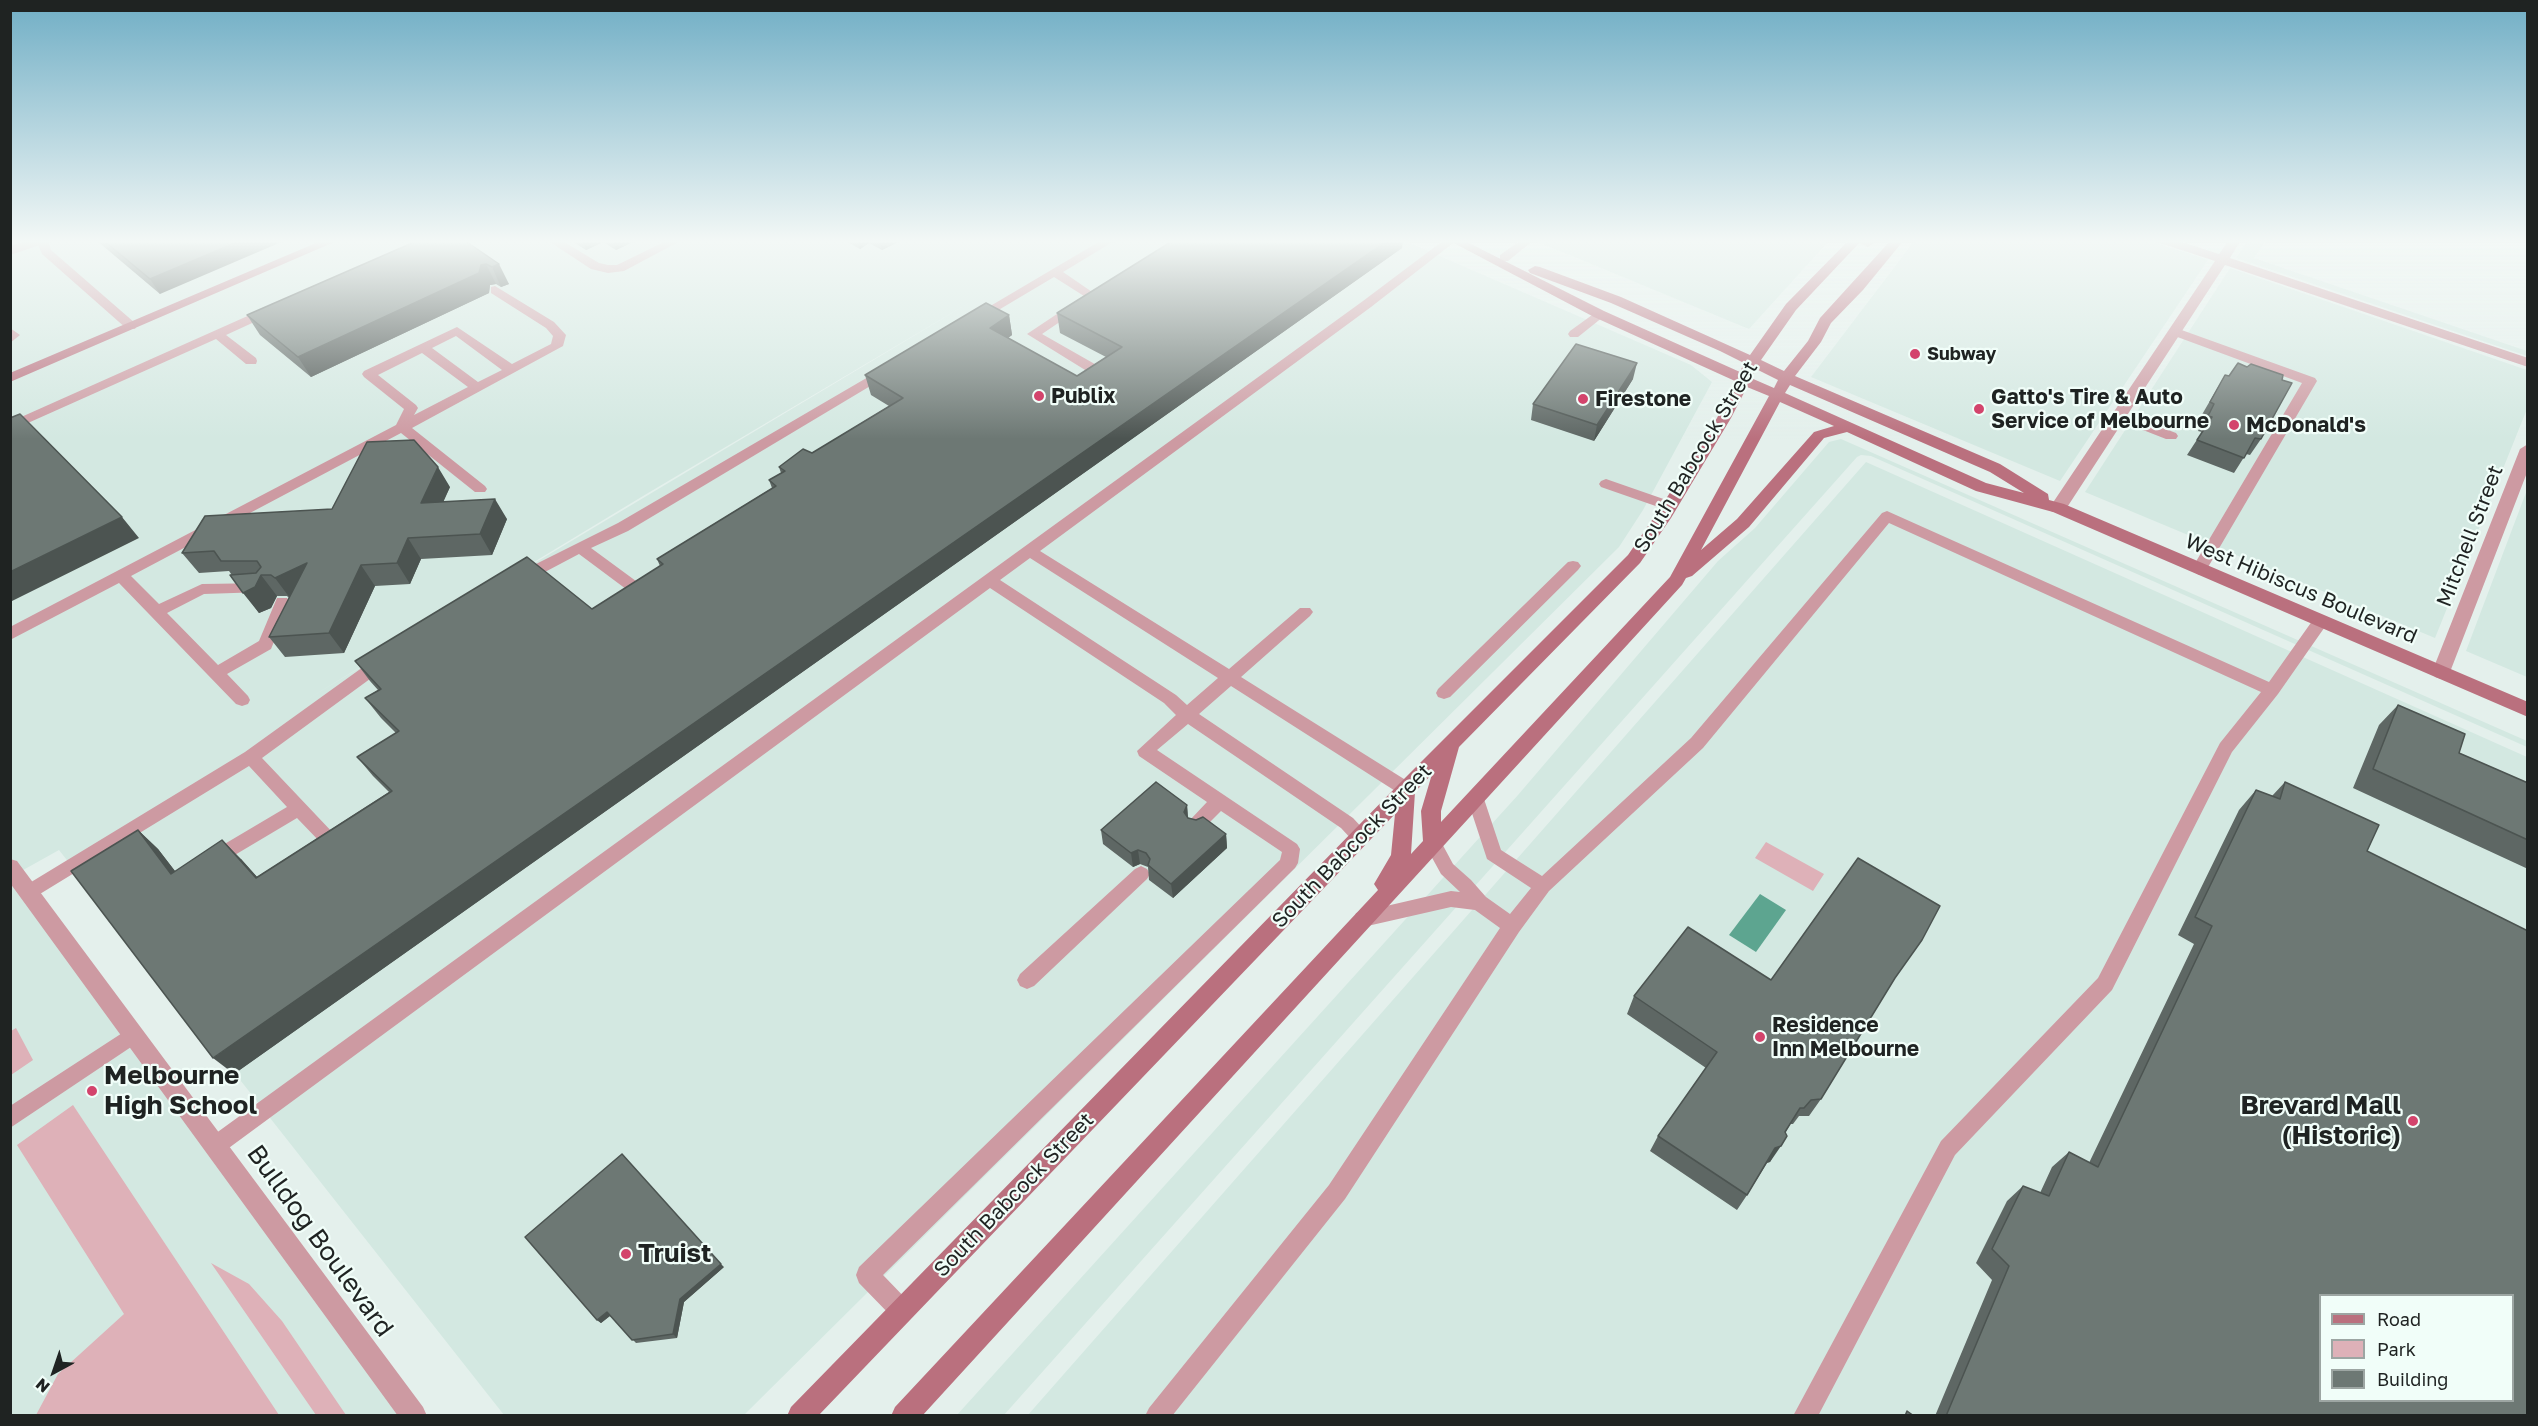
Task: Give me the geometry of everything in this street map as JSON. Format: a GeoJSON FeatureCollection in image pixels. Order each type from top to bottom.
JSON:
{"type":"FeatureCollection","features":[{"type":"Feature","properties":{"kind":"main road"},"geometry":{"type":"LineString","coordinates":[[10,378],[177,307]]}},
{"type":"Feature","properties":{"kind":"main road","name":"West Hibiscus Boulevard"},"geometry":{"type":"LineString","coordinates":[[1584,307],[1981,487],[2058,508],[2528,710]]}},
{"type":"Feature","properties":{"kind":"main road","name":"West Hibiscus Boulevard"},"geometry":{"type":"LineString","coordinates":[[1630,307],[1786,378],[1995,468],[2058,508]]}},
{"type":"Feature","properties":{"kind":"main road","name":"South Babcock Street"},"geometry":{"type":"LineString","coordinates":[[800,1416],[1406,789],[1634,559],[1670,506],[1724,418],[1752,362],[1791,307]]}},
{"type":"Feature","properties":{"kind":"main road","name":"South Babcock Street"},"geometry":{"type":"LineString","coordinates":[[904,1416],[1676,581],[1786,378],[1814,342],[1825,321],[1839,307]]}},
{"type":"Feature","properties":{"kind":"main road"},"geometry":{"type":"LineString","coordinates":[[1676,581],[1743,523],[1819,435],[1848,427]]}},
{"type":"Feature","properties":{"kind":"main road"},"geometry":{"type":"LineString","coordinates":[[1433,843],[1431,812],[1451,743]]}},
{"type":"Feature","properties":{"kind":"main road"},"geometry":{"type":"LineString","coordinates":[[1363,919],[1401,856],[1406,789]]}},
{"type":"Feature","properties":{"kind":"street"},"geometry":{"type":"LineString","coordinates":[[2058,508],[2192,307]]}},
{"type":"Feature","properties":{"kind":"street"},"geometry":{"type":"LineString","coordinates":[[2362,307],[2528,363]]}},
{"type":"Feature","properties":{"kind":"street","name":"Mitchell Street"},"geometry":{"type":"LineString","coordinates":[[2440,672],[2528,449]]}},
{"type":"Feature","properties":{"kind":"street","name":"Bulldog Boulevard"},"geometry":{"type":"LineString","coordinates":[[10,867],[414,1416]]}},
{"type":"Feature","properties":{"kind":"lane"},"geometry":{"type":"LineString","coordinates":[[109,307],[131,326]]}},
{"type":"Feature","properties":{"kind":"lane"},"geometry":{"type":"LineString","coordinates":[[10,427],[279,307]]}},
{"type":"Feature","properties":{"kind":"lane"},"geometry":{"type":"LineString","coordinates":[[10,634],[557,346],[560,335],[550,325],[521,307]]}},
{"type":"Feature","properties":{"kind":"lane"},"geometry":{"type":"LineString","coordinates":[[959,328],[995,307]]}},
{"type":"Feature","properties":{"kind":"lane"},"geometry":{"type":"LineString","coordinates":[[1077,307],[1033,334],[1095,370]]}},
{"type":"Feature","properties":{"kind":"lane"},"geometry":{"type":"LineString","coordinates":[[215,1146],[1364,307]]}},
{"type":"Feature","properties":{"kind":"lane"},"geometry":{"type":"LineString","coordinates":[[1574,334],[1599,314]]}},
{"type":"Feature","properties":{"kind":"lane"},"geometry":{"type":"LineString","coordinates":[[10,332],[14,335],[10,339]]}},
{"type":"Feature","properties":{"kind":"lane"},"geometry":{"type":"LineString","coordinates":[[402,427],[411,408],[369,374],[457,332],[511,370]]}},
{"type":"Feature","properties":{"kind":"lane"},"geometry":{"type":"LineString","coordinates":[[2176,332],[2310,381],[2199,570]]}},
{"type":"Feature","properties":{"kind":"lane"},"geometry":{"type":"LineString","coordinates":[[217,334],[251,361]]}},
{"type":"Feature","properties":{"kind":"lane"},"geometry":{"type":"LineString","coordinates":[[423,348],[478,388]]}},
{"type":"Feature","properties":{"kind":"lane"},"geometry":{"type":"LineString","coordinates":[[504,588],[580,546],[623,527],[901,362]]}},
{"type":"Feature","properties":{"kind":"lane"},"geometry":{"type":"LineString","coordinates":[[2120,416],[2171,436]]}},
{"type":"Feature","properties":{"kind":"lane"},"geometry":{"type":"LineString","coordinates":[[402,427],[480,489]]}},
{"type":"Feature","properties":{"kind":"lane"},"geometry":{"type":"LineString","coordinates":[[1606,484],[1670,506]]}},
{"type":"Feature","properties":{"kind":"lane"},"geometry":{"type":"LineString","coordinates":[[1157,1416],[1337,1192],[1512,926],[1543,886],[1696,743],[1887,516],[2272,690]]}},
{"type":"Feature","properties":{"kind":"lane"},"geometry":{"type":"LineString","coordinates":[[580,546],[635,588]]}},
{"type":"Feature","properties":{"kind":"lane"},"geometry":{"type":"LineString","coordinates":[[1030,551],[1212,667],[1231,676],[1406,789]]}},
{"type":"Feature","properties":{"kind":"lane"},"geometry":{"type":"LineString","coordinates":[[1444,693],[1573,566]]}},
{"type":"Feature","properties":{"kind":"lane"},"geometry":{"type":"LineString","coordinates":[[121,575],[242,700]]}},
{"type":"Feature","properties":{"kind":"lane"},"geometry":{"type":"LineString","coordinates":[[989,580],[1170,699],[1186,714],[1347,823],[1360,837]]}},
{"type":"Feature","properties":{"kind":"lane"},"geometry":{"type":"LineString","coordinates":[[157,612],[202,589],[266,587]]}},
{"type":"Feature","properties":{"kind":"lane"},"geometry":{"type":"LineString","coordinates":[[216,673],[265,645],[282,602]]}},
{"type":"Feature","properties":{"kind":"lane"},"geometry":{"type":"LineString","coordinates":[[902,1311],[867,1275],[1289,863],[1291,849],[1145,751],[1305,612]]}},
{"type":"Feature","properties":{"kind":"lane"},"geometry":{"type":"LineString","coordinates":[[1805,1416],[1948,1148],[2105,984],[2226,748],[2272,690],[2321,621]]}},
{"type":"Feature","properties":{"kind":"lane"},"geometry":{"type":"LineString","coordinates":[[29,892],[251,758],[367,671],[396,653]]}},
{"type":"Feature","properties":{"kind":"lane"},"geometry":{"type":"LineString","coordinates":[[251,758],[328,839]]}},
{"type":"Feature","properties":{"kind":"lane"},"geometry":{"type":"LineString","coordinates":[[1476,798],[1493,854],[1543,886]]}},
{"type":"Feature","properties":{"kind":"lane"},"geometry":{"type":"LineString","coordinates":[[1196,825],[1219,801]]}},
{"type":"Feature","properties":{"kind":"lane"},"geometry":{"type":"LineString","coordinates":[[195,871],[299,808]]}},
{"type":"Feature","properties":{"kind":"lane"},"geometry":{"type":"LineString","coordinates":[[1433,843],[1447,870],[1465,885],[1479,903],[1512,926]]}},
{"type":"Feature","properties":{"kind":"lane"},"geometry":{"type":"LineString","coordinates":[[1028,980],[1141,873]]}},
{"type":"Feature","properties":{"kind":"lane"},"geometry":{"type":"LineString","coordinates":[[1363,919],[1451,899],[1479,903]]}},
{"type":"Feature","properties":{"kind":"lane"},"geometry":{"type":"LineString","coordinates":[[10,1118],[134,1035]]}},
{"type":"Feature","properties":{"kind":"shaded area"},"geometry":{"type":"Polygon","coordinates":[[[10,307],[963,307],[306,700],[963,307],[1556,307],[1691,365],[1712,382],[1643,510],[1619,547],[744,1415],[504,1415],[59,850],[16,874],[414,1415],[11,1415],[10,307]]]}},
{"type":"Feature","properties":{"kind":"shaded area"},"geometry":{"type":"Polygon","coordinates":[[[1695,307],[1769,307],[1749,329],[1695,307]]]}},
{"type":"Feature","properties":{"kind":"shaded area"},"geometry":{"type":"Polygon","coordinates":[[[1864,307],[2177,307],[2060,481],[1811,377],[1864,307]]]}},
{"type":"Feature","properties":{"kind":"shaded area"},"geometry":{"type":"Polygon","coordinates":[[[2205,307],[2342,307],[2527,370],[2527,409],[2435,638],[2085,492],[2205,307]]]}},
{"type":"Feature","properties":{"kind":"shaded area"},"geometry":{"type":"Polygon","coordinates":[[[2380,307],[2397,307],[2527,351],[2527,356],[2380,307]]]}},
{"type":"Feature","properties":{"kind":"shaded area"},"geometry":{"type":"Polygon","coordinates":[[[1841,439],[2527,741],[2527,747],[1871,456],[1861,455],[1004,1415],[956,1416],[1518,795],[1718,561],[1755,528],[1829,442],[1841,439]]]}},
{"type":"Feature","properties":{"kind":"shaded area"},"geometry":{"type":"Polygon","coordinates":[[[1866,462],[2527,757],[2527,1415],[1027,1416],[1866,462]]]}},
{"type":"Feature","properties":{"kind":"shaded area"},"geometry":{"type":"Polygon","coordinates":[[[2527,490],[2528,677],[2466,651],[2527,490]]]}},
{"type":"Feature","properties":{"kind":"shaded area"},"geometry":{"type":"Polygon","coordinates":[[[1760,894],[1786,910],[1756,952],[1729,935],[1760,894]]]}},
{"type":"Feature","properties":{"kind":"green space"},"geometry":{"type":"Polygon","coordinates":[[[1766,842],[1824,874],[1813,891],[1755,858],[1766,842]]]}},
{"type":"Feature","properties":{"kind":"green space"},"geometry":{"type":"Polygon","coordinates":[[[16,1028],[33,1060],[11,1075],[11,1031],[16,1028]]]}},
{"type":"Feature","properties":{"kind":"green space"},"geometry":{"type":"Polygon","coordinates":[[[73,1105],[279,1415],[36,1415],[58,1374],[124,1314],[17,1145],[73,1105]]]}},
{"type":"Feature","properties":{"kind":"green space"},"geometry":{"type":"Polygon","coordinates":[[[211,1263],[249,1284],[282,1321],[346,1415],[316,1415],[211,1263]]]}},
{"type":"Feature","properties":{"kind":"building"},"geometry":{"type":"Polygon","coordinates":[[[266,307],[407,307],[298,357],[247,315],[266,307]]]}},
{"type":"Feature","properties":{"kind":"building"},"geometry":{"type":"Polygon","coordinates":[[[980,307],[993,307],[1009,315],[990,328],[1077,376],[1122,347],[1057,313],[1067,307],[1292,307],[213,1058],[71,871],[138,830],[171,874],[222,840],[256,878],[392,791],[357,757],[399,731],[365,698],[381,689],[355,661],[527,557],[592,609],[663,564],[657,559],[776,486],[769,480],[785,471],[779,467],[803,449],[812,453],[903,398],[865,375],[980,307]]]}},
{"type":"Feature","properties":{"kind":"building","name":"Firestone"},"geometry":{"type":"Polygon","coordinates":[[[1576,344],[1637,363],[1597,425],[1533,404],[1576,344]]]}},
{"type":"Feature","properties":{"kind":"building","name":"McDonald's"},"geometry":{"type":"Polygon","coordinates":[[[2238,363],[2247,367],[2251,364],[2283,375],[2282,380],[2292,383],[2261,439],[2255,438],[2244,458],[2197,440],[2212,417],[2208,416],[2214,404],[2210,402],[2225,375],[2229,376],[2238,363]]]}},
{"type":"Feature","properties":{"kind":"building"},"geometry":{"type":"Polygon","coordinates":[[[20,414],[122,517],[10,572],[10,418],[20,414]]]}},
{"type":"Feature","properties":{"kind":"building"},"geometry":{"type":"Polygon","coordinates":[[[414,440],[438,467],[421,503],[495,499],[480,534],[408,538],[397,563],[361,565],[329,633],[269,637],[307,563],[275,578],[271,575],[261,575],[255,587],[243,593],[230,575],[256,573],[261,567],[257,561],[221,561],[214,551],[182,553],[205,516],[332,509],[367,442],[414,440]]]}},
{"type":"Feature","properties":{"kind":"building"},"geometry":{"type":"Polygon","coordinates":[[[2398,705],[2465,734],[2459,753],[2528,783],[2528,840],[2373,769],[2398,705]]]}},
{"type":"Feature","properties":{"kind":"building"},"geometry":{"type":"Polygon","coordinates":[[[1156,782],[1187,805],[1184,812],[1188,818],[1196,820],[1203,817],[1226,834],[1171,884],[1148,865],[1150,859],[1146,853],[1138,850],[1131,853],[1101,830],[1156,782]]]}},
{"type":"Feature","properties":{"kind":"building"},"geometry":{"type":"Polygon","coordinates":[[[2285,782],[2379,825],[2367,851],[2528,931],[2528,1416],[1946,1416],[2009,1266],[1992,1249],[2023,1186],[2049,1196],[2069,1152],[2098,1167],[2212,926],[2195,917],[2256,790],[2280,799],[2285,782]]]}},
{"type":"Feature","properties":{"kind":"building","name":"Residence Inn Melbourne"},"geometry":{"type":"Polygon","coordinates":[[[1858,858],[1940,906],[1922,940],[1895,978],[1821,1099],[1811,1100],[1804,1108],[1800,1108],[1785,1132],[1787,1136],[1781,1146],[1775,1148],[1747,1195],[1658,1136],[1717,1052],[1634,996],[1688,927],[1771,980],[1858,858]]]}},
{"type":"Feature","properties":{"kind":"building","name":"Truist"},"geometry":{"type":"Polygon","coordinates":[[[622,1154],[721,1264],[680,1299],[673,1334],[632,1340],[607,1312],[597,1320],[525,1237],[622,1154]]]}},
{"type":"Feature","properties":{"kind":"place","name":"Subway"},"geometry":{"type":"Point","coordinates":[1915,354]}},
{"type":"Feature","properties":{"kind":"place","name":"Publix"},"geometry":{"type":"Point","coordinates":[1039,396]}},
{"type":"Feature","properties":{"kind":"place","name":"Firestone"},"geometry":{"type":"Point","coordinates":[1583,399]}},
{"type":"Feature","properties":{"kind":"place","name":"Gatto's Tire & Auto Service of Melbourne"},"geometry":{"type":"Point","coordinates":[1979,409]}},
{"type":"Feature","properties":{"kind":"place","name":"McDonald's"},"geometry":{"type":"Point","coordinates":[2234,425]}},
{"type":"Feature","properties":{"kind":"place","name":"Residence Inn Melbourne"},"geometry":{"type":"Point","coordinates":[1760,1037]}},
{"type":"Feature","properties":{"kind":"place","name":"Melbourne High School"},"geometry":{"type":"Point","coordinates":[92,1091]}},
{"type":"Feature","properties":{"kind":"place","name":"Brevard Mall (Historic)"},"geometry":{"type":"Point","coordinates":[2413,1121]}},
{"type":"Feature","properties":{"kind":"place","name":"Truist"},"geometry":{"type":"Point","coordinates":[626,1254]}}]}
